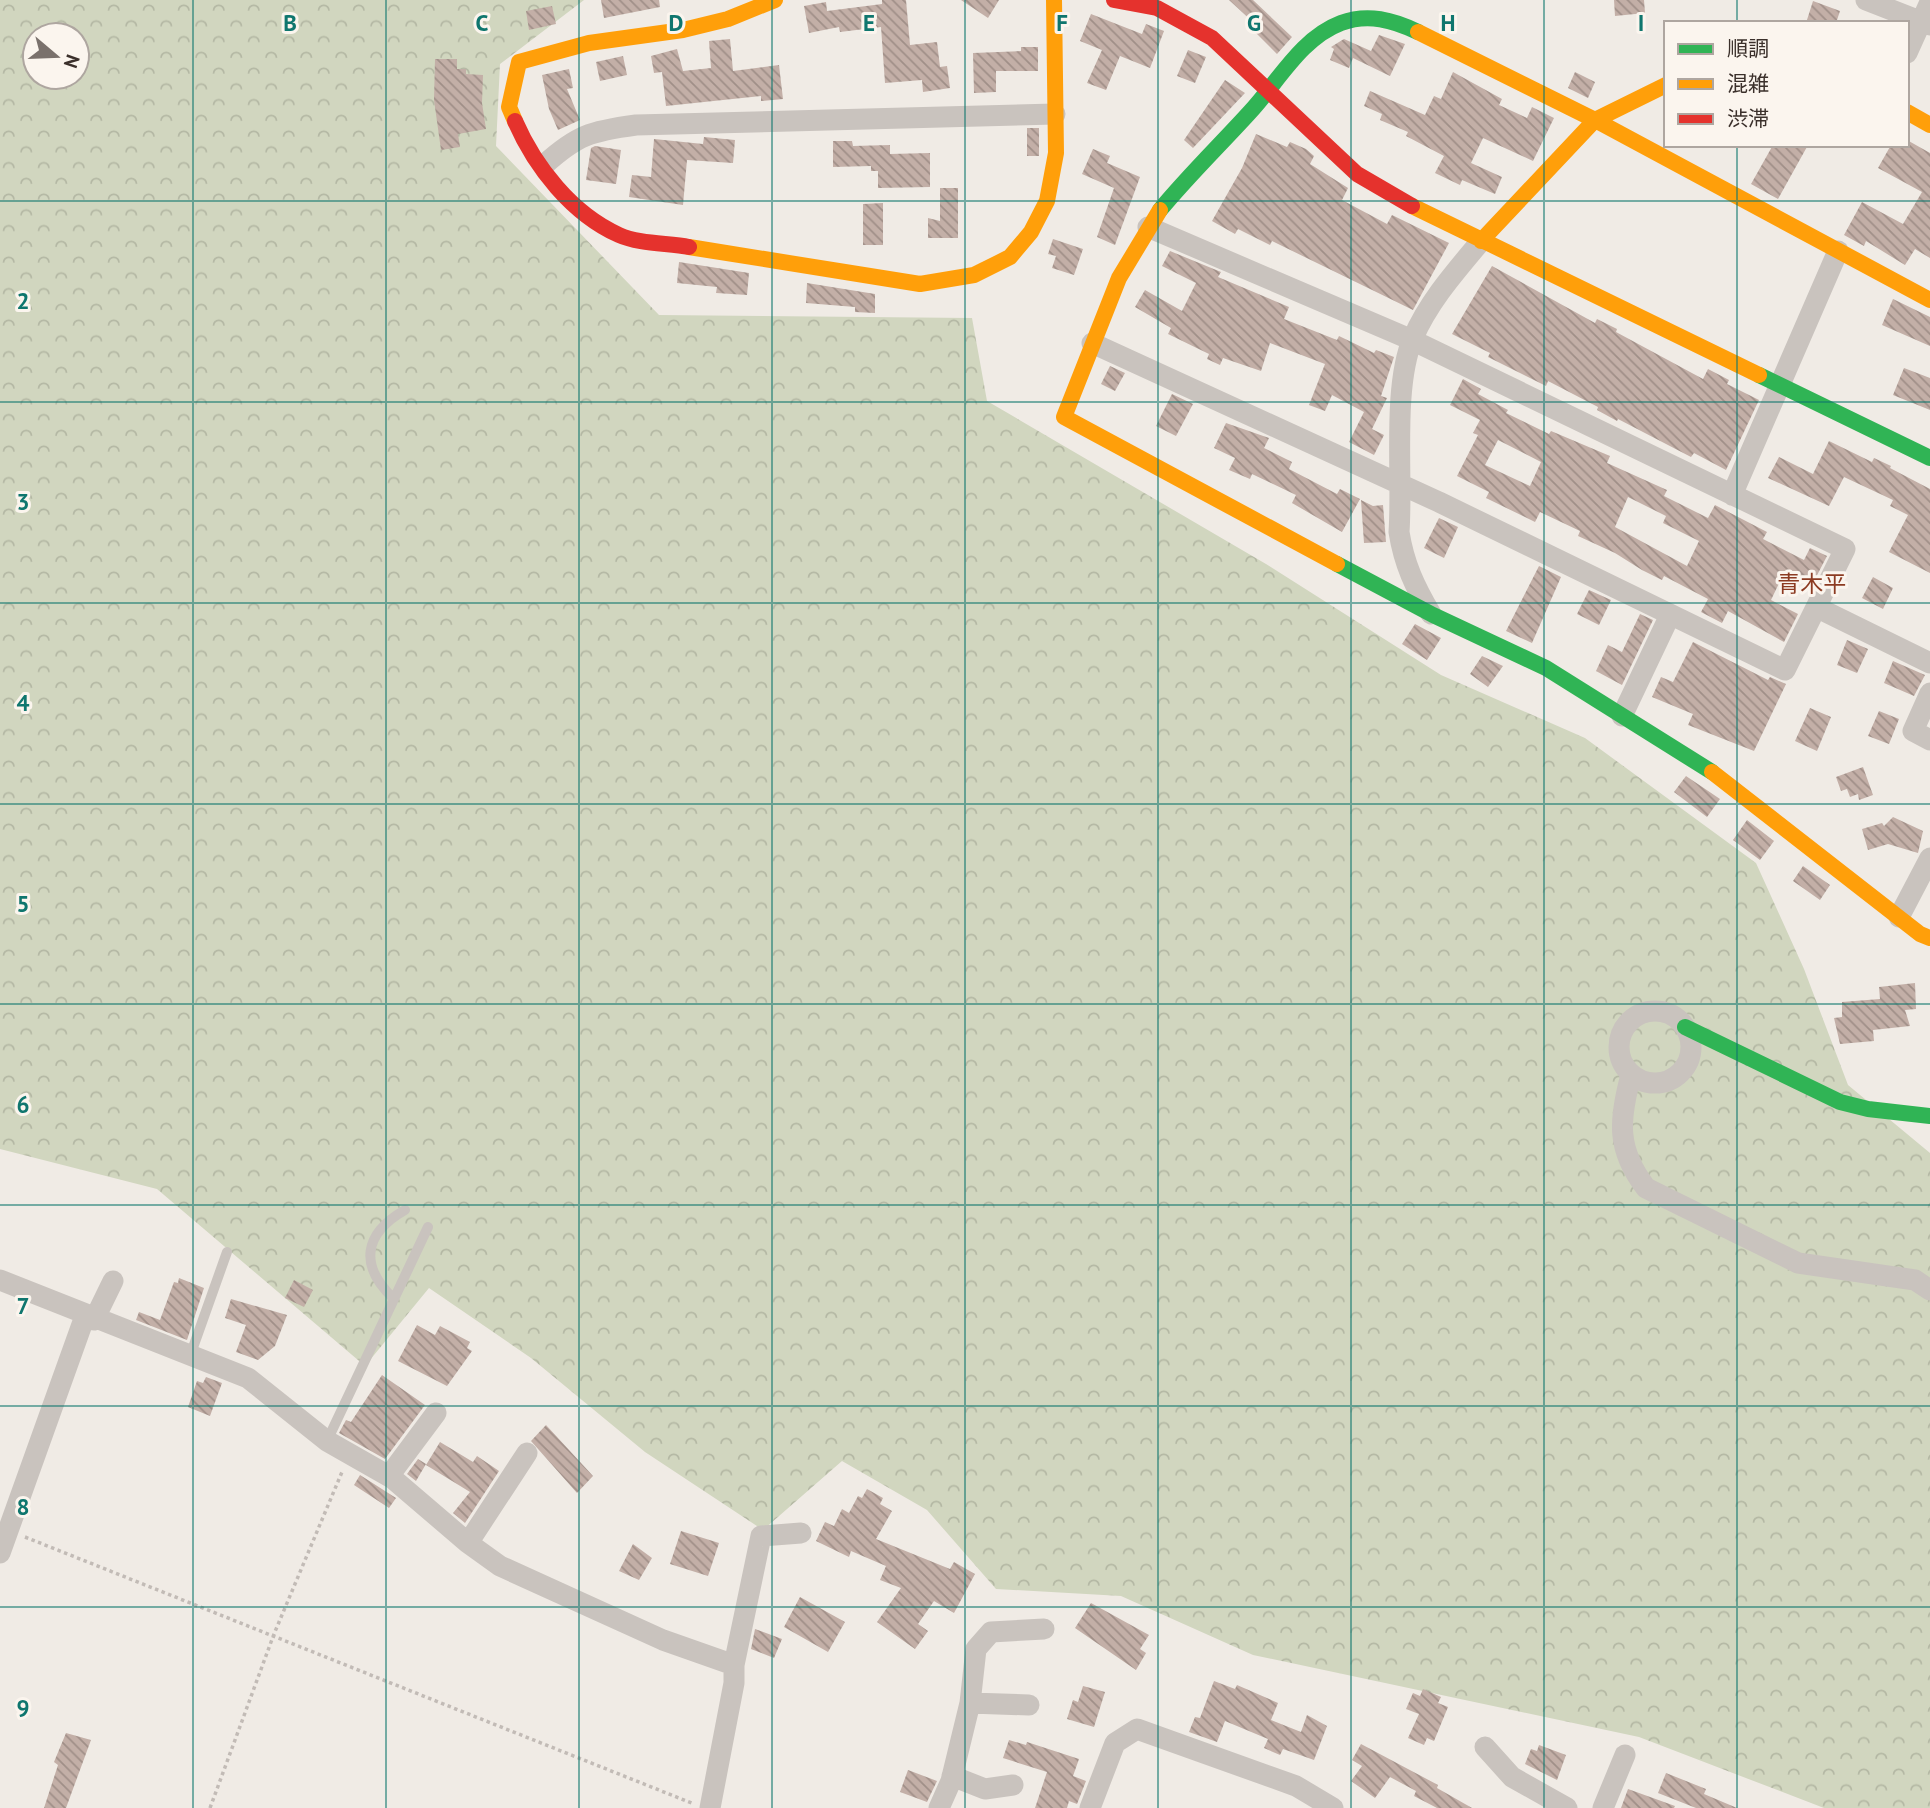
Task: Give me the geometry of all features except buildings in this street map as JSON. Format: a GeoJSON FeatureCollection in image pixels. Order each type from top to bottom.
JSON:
{"type":"FeatureCollection","features":[{"type":"Feature","properties":{"kind":"street"},"geometry":{"type":"LineString","coordinates":[[775,0],[728,19],[683,30],[589,43],[519,62],[509,107],[527,148],[544,165],[579,211],[621,236],[920,284],[974,275],[1010,257],[1031,232],[1046,201],[1056,153],[1054,0]]}},
{"type":"Feature","properties":{"kind":"street"},"geometry":{"type":"LineString","coordinates":[[1114,0],[1157,8],[1212,38],[1357,174],[1405,204],[1930,458]]}},
{"type":"Feature","properties":{"kind":"street"},"geometry":{"type":"LineString","coordinates":[[1866,0],[1927,16],[1909,49]]}},
{"type":"Feature","properties":{"kind":"street"},"geometry":{"type":"LineString","coordinates":[[1930,300],[1595,120],[1397,22],[1373,16],[1351,18],[1322,32],[1295,56],[1268,92],[1188,176],[1149,227],[1129,257],[1064,417],[1433,615],[1546,668],[1713,773],[1930,938]]}},
{"type":"Feature","properties":{"kind":"street"},"geometry":{"type":"LineString","coordinates":[[1433,615],[1413,584],[1403,557],[1399,532],[1404,375],[1412,340],[1446,282],[1595,120],[1664,86]]}},
{"type":"Feature","properties":{"kind":"street"},"geometry":{"type":"LineString","coordinates":[[1909,113],[1930,125]]}},
{"type":"Feature","properties":{"kind":"street"},"geometry":{"type":"LineString","coordinates":[[544,165],[571,141],[602,129],[636,125],[1055,114]]}},
{"type":"Feature","properties":{"kind":"street"},"geometry":{"type":"LineString","coordinates":[[1092,343],[1402,485],[1785,670],[1818,608],[1845,549],[1412,340],[1149,227]]}},
{"type":"Feature","properties":{"kind":"street"},"geometry":{"type":"LineString","coordinates":[[1732,495],[1838,251]]}},
{"type":"Feature","properties":{"kind":"street"},"geometry":{"type":"LineString","coordinates":[[1818,608],[1930,663]]}},
{"type":"Feature","properties":{"kind":"street"},"geometry":{"type":"LineString","coordinates":[[1622,716],[1670,615]]}},
{"type":"Feature","properties":{"kind":"street"},"geometry":{"type":"LineString","coordinates":[[1930,693],[1913,732],[1930,740]]}},
{"type":"Feature","properties":{"kind":"street"},"geometry":{"type":"LineString","coordinates":[[1899,917],[1930,858]]}},
{"type":"Feature","properties":{"kind":"street"},"geometry":{"type":"LineString","coordinates":[[1685,1027],[1691,1047],[1685,1066],[1670,1080],[1649,1083],[1631,1074],[1620,1057],[1619,1047],[1619,1037],[1630,1019],[1649,1011],[1670,1013],[1685,1027],[1840,1102],[1868,1109],[1930,1116]]}},
{"type":"Feature","properties":{"kind":"street"},"geometry":{"type":"LineString","coordinates":[[1631,1074],[1624,1102],[1623,1141],[1629,1167],[1646,1188],[1798,1262],[1915,1280],[1930,1290]]}},
{"type":"Feature","properties":{"kind":"street"},"geometry":{"type":"LineString","coordinates":[[0,1280],[90,1318],[248,1378],[327,1441],[389,1476],[468,1543],[500,1566],[584,1606],[734,1665]]}},
{"type":"Feature","properties":{"kind":"street"},"geometry":{"type":"LineString","coordinates":[[0,1553],[90,1318],[113,1281]]}},
{"type":"Feature","properties":{"kind":"street"},"geometry":{"type":"LineString","coordinates":[[389,1476],[436,1413]]}},
{"type":"Feature","properties":{"kind":"street"},"geometry":{"type":"LineString","coordinates":[[468,1543],[527,1453]]}},
{"type":"Feature","properties":{"kind":"street"},"geometry":{"type":"LineString","coordinates":[[707,1808],[734,1683],[734,1665],[761,1536],[801,1532]]}},
{"type":"Feature","properties":{"kind":"street"},"geometry":{"type":"LineString","coordinates":[[939,1808],[952,1776],[970,1703],[976,1649],[992,1632],[1044,1629]]}},
{"type":"Feature","properties":{"kind":"street"},"geometry":{"type":"LineString","coordinates":[[970,1703],[1029,1705]]}},
{"type":"Feature","properties":{"kind":"street"},"geometry":{"type":"LineString","coordinates":[[1090,1808],[1115,1743],[1137,1729],[1296,1786],[1333,1808]]}},
{"type":"Feature","properties":{"kind":"street"},"geometry":{"type":"LineString","coordinates":[[1485,1747],[1512,1777],[1567,1808]]}},
{"type":"Feature","properties":{"kind":"street"},"geometry":{"type":"LineString","coordinates":[[1603,1808],[1625,1755]]}},
{"type":"Feature","properties":{"kind":"street"},"geometry":{"type":"LineString","coordinates":[[952,1776],[985,1789],[1013,1785]]}},
{"type":"Feature","properties":{"kind":"lane"},"geometry":{"type":"LineString","coordinates":[[394,1299],[375,1282],[369,1260],[374,1240],[386,1221],[405,1210]]}},
{"type":"Feature","properties":{"kind":"lane"},"geometry":{"type":"LineString","coordinates":[[327,1441],[428,1227]]}},
{"type":"Feature","properties":{"kind":"lane"},"geometry":{"type":"LineString","coordinates":[[190,1356],[227,1252]]}},
{"type":"Feature","properties":{"kind":"path"},"geometry":{"type":"LineString","coordinates":[[210,1808],[274,1634],[349,1454]]}},
{"type":"Feature","properties":{"kind":"path"},"geometry":{"type":"LineString","coordinates":[[8,1530],[707,1808]]}},
{"type":"Feature","properties":{"kind":"green space"},"geometry":{"type":"Polygon","coordinates":[[[0,0],[584,0],[500,64],[496,146],[659,315],[972,318],[987,401],[1266,564],[1441,675],[1585,738],[1756,863],[1804,969],[1848,1085],[1930,1153],[1930,1808],[1824,1808],[1639,1737],[1253,1655],[1121,1596],[996,1589],[927,1510],[842,1461],[763,1530],[645,1452],[531,1358],[429,1288],[365,1366],[157,1189],[0,1149],[0,0]]]}},
{"type":"Feature","properties":{"kind":"traffic: fast"},"geometry":{"type":"LineString","coordinates":[[1160,210],[1250,112],[1302,50],[1327,30],[1351,20],[1371,18],[1390,21],[1418,32]]}},
{"type":"Feature","properties":{"kind":"traffic: fast"},"geometry":{"type":"LineString","coordinates":[[1759,375],[1930,458]]}},
{"type":"Feature","properties":{"kind":"traffic: fast"},"geometry":{"type":"LineString","coordinates":[[1337,564],[1433,615],[1546,668],[1712,772]]}},
{"type":"Feature","properties":{"kind":"traffic: fast"},"geometry":{"type":"LineString","coordinates":[[1685,1027],[1840,1102],[1868,1109],[1930,1116]]}},
{"type":"Feature","properties":{"kind":"traffic: slow"},"geometry":{"type":"LineString","coordinates":[[515,121],[509,107],[519,62],[589,43],[683,30],[728,19],[775,0]]}},
{"type":"Feature","properties":{"kind":"traffic: slow"},"geometry":{"type":"LineString","coordinates":[[689,247],[920,284],[974,275],[1010,257],[1031,232],[1047,201],[1056,153],[1054,0]]}},
{"type":"Feature","properties":{"kind":"traffic: slow"},"geometry":{"type":"LineString","coordinates":[[1418,32],[1595,120],[1930,300]]}},
{"type":"Feature","properties":{"kind":"traffic: slow"},"geometry":{"type":"LineString","coordinates":[[1481,241],[1595,120],[1664,86]]}},
{"type":"Feature","properties":{"kind":"traffic: slow"},"geometry":{"type":"LineString","coordinates":[[1909,113],[1930,125]]}},
{"type":"Feature","properties":{"kind":"traffic: slow"},"geometry":{"type":"LineString","coordinates":[[1412,206],[1759,375]]}},
{"type":"Feature","properties":{"kind":"traffic: slow"},"geometry":{"type":"LineString","coordinates":[[1160,210],[1119,278],[1064,417],[1337,564]]}},
{"type":"Feature","properties":{"kind":"traffic: slow"},"geometry":{"type":"LineString","coordinates":[[1712,772],[1920,934],[1930,938]]}},
{"type":"Feature","properties":{"kind":"traffic: jam"},"geometry":{"type":"LineString","coordinates":[[1114,0],[1157,8],[1212,38],[1357,174],[1412,206]]}},
{"type":"Feature","properties":{"kind":"traffic: jam"},"geometry":{"type":"LineString","coordinates":[[515,121],[544,172],[586,215],[627,238],[689,247]]}},
{"type":"Feature","properties":{"kind":"district","name":"青木平"},"geometry":{"type":"Point","coordinates":[1812,583]}}]}
